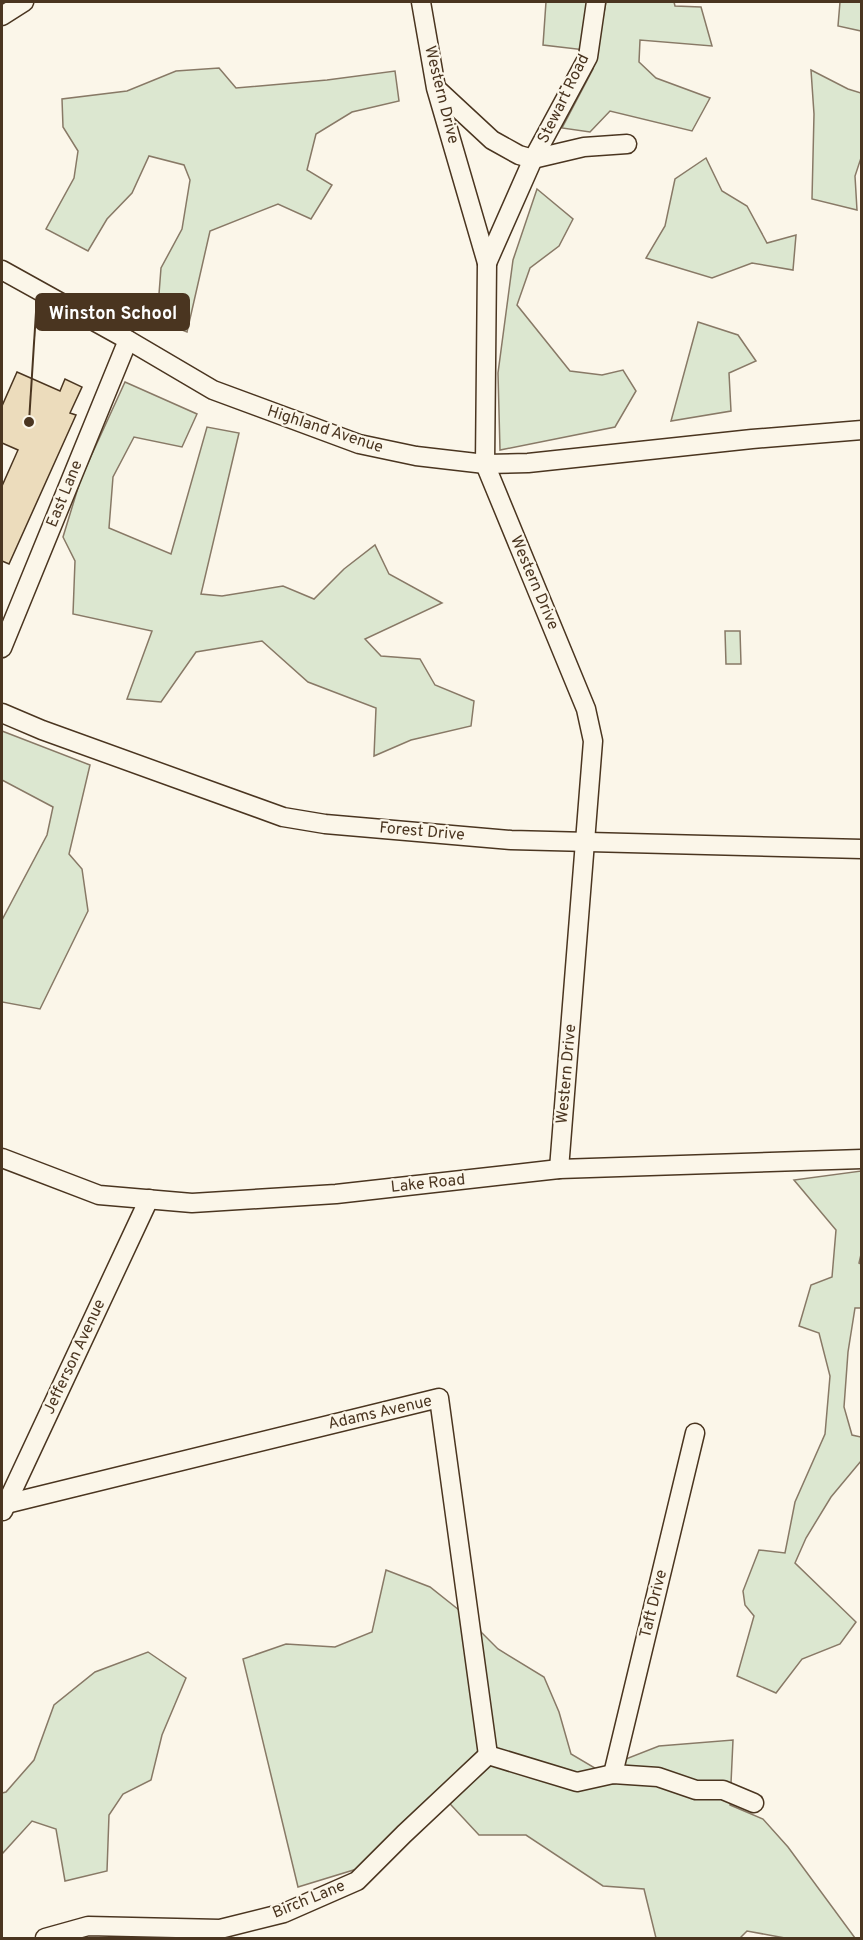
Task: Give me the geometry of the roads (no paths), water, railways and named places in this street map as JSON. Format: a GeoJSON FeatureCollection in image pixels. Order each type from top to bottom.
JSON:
{"type":"FeatureCollection","features":[{"type":"Feature","properties":{"kind":"street"},"geometry":{"type":"LineString","coordinates":[[2,16],[24,2]]}},
{"type":"Feature","properties":{"kind":"street","name":"Western Drive"},"geometry":{"type":"LineString","coordinates":[[421,2],[436,88],[488,263],[485,464],[586,709],[593,741],[559,1169]]}},
{"type":"Feature","properties":{"kind":"street","name":"Stewart Road"},"geometry":{"type":"LineString","coordinates":[[488,263],[533,159],[588,57],[596,2]]}},
{"type":"Feature","properties":{"kind":"street","name":"Stewart Road"},"geometry":{"type":"LineString","coordinates":[[436,88],[492,140],[519,155],[533,159]]}},
{"type":"Feature","properties":{"kind":"street"},"geometry":{"type":"LineString","coordinates":[[533,159],[584,147],[627,144]]}},
{"type":"Feature","properties":{"kind":"street","name":"Highland Avenue"},"geometry":{"type":"LineString","coordinates":[[2,270],[213,390],[359,444],[416,456],[485,464],[528,463],[861,430]]}},
{"type":"Feature","properties":{"kind":"street","name":"East Lane"},"geometry":{"type":"LineString","coordinates":[[2,648],[128,340]]}},
{"type":"Feature","properties":{"kind":"street","name":"Forest Drive"},"geometry":{"type":"LineString","coordinates":[[2,713],[42,730],[283,817],[325,824],[511,840],[861,849]]}},
{"type":"Feature","properties":{"kind":"street","name":"Lake Road"},"geometry":{"type":"LineString","coordinates":[[2,1158],[99,1195],[192,1203],[336,1194],[559,1169],[861,1159]]}},
{"type":"Feature","properties":{"kind":"street","name":"Jefferson Avenue"},"geometry":{"type":"LineString","coordinates":[[4,1510],[149,1199]]}},
{"type":"Feature","properties":{"kind":"street","name":"Adams Avenue"},"geometry":{"type":"LineString","coordinates":[[4,1510],[439,1398],[488,1755]]}},
{"type":"Feature","properties":{"kind":"street","name":"Taft Drive"},"geometry":{"type":"LineString","coordinates":[[614,1774],[695,1433]]}},
{"type":"Feature","properties":{"kind":"street"},"geometry":{"type":"LineString","coordinates":[[488,1755],[577,1782],[614,1774],[658,1777],[696,1790],[723,1790],[754,1803]]}},
{"type":"Feature","properties":{"kind":"street","name":"Birch Lane"},"geometry":{"type":"LineString","coordinates":[[45,1938],[88,1926],[220,1929],[284,1913],[357,1881],[488,1755]]}},
{"type":"Feature","properties":{"kind":"place","name":"Winston School"},"geometry":{"type":"Point","coordinates":[29,422]}}]}
